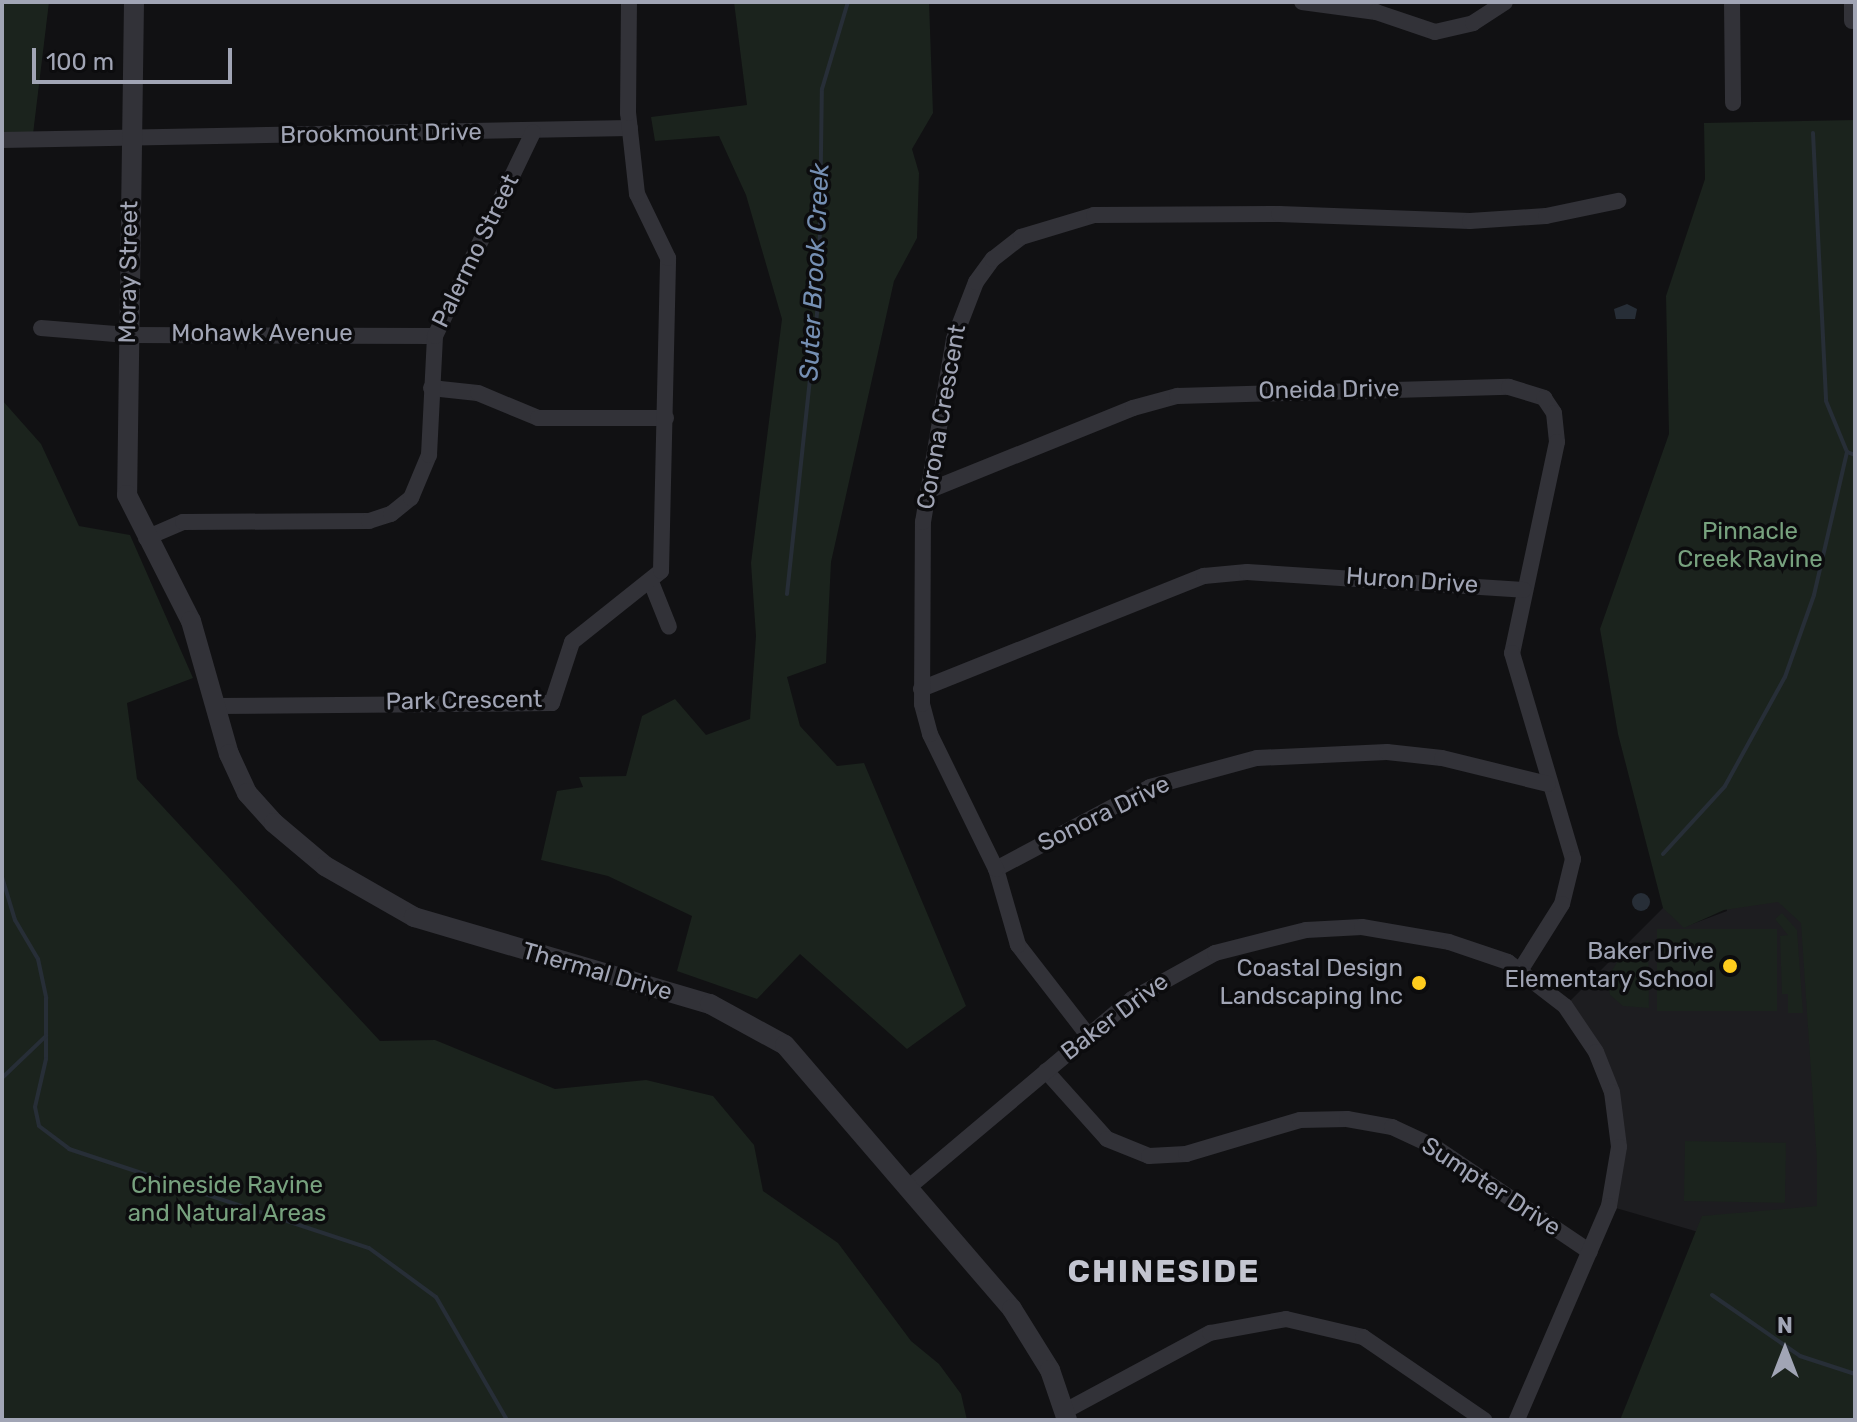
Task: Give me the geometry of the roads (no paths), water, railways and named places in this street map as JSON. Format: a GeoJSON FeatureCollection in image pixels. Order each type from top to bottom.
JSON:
{"type":"FeatureCollection","features":[{"type":"Feature","properties":{"kind":"street","name":"Moray Street"},"geometry":{"type":"LineString","coordinates":[[134,2],[126,484],[133,514],[146,538]]}},
{"type":"Feature","properties":{"kind":"street"},"geometry":{"type":"LineString","coordinates":[[629,2],[630,128],[639,203],[662,236],[668,258],[664,558],[651,582],[669,627]]}},
{"type":"Feature","properties":{"kind":"street"},"geometry":{"type":"LineString","coordinates":[[1302,2],[1376,12],[1435,32],[1473,23],[1505,2]]}},
{"type":"Feature","properties":{"kind":"street"},"geometry":{"type":"LineString","coordinates":[[1732,2],[1733,103]]}},
{"type":"Feature","properties":{"kind":"street"},"geometry":{"type":"LineString","coordinates":[[1852,2],[1852,21]]}},
{"type":"Feature","properties":{"kind":"street","name":"Brookmount Drive"},"geometry":{"type":"LineString","coordinates":[[2,140],[630,128]]}},
{"type":"Feature","properties":{"kind":"street","name":"Palermo Street"},"geometry":{"type":"LineString","coordinates":[[146,538],[183,522],[355,521],[391,514],[415,491],[429,455],[435,336],[533,132]]}},
{"type":"Feature","properties":{"kind":"street","name":"Corona Crescent"},"geometry":{"type":"LineString","coordinates":[[1087,1034],[1018,945],[996,869],[930,734],[921,689],[921,546],[930,490],[963,307],[993,259],[1041,228],[1094,215],[1497,220],[1618,201]]}},
{"type":"Feature","properties":{"kind":"street","name":"Mohawk Avenue"},"geometry":{"type":"LineString","coordinates":[[41,328],[128,335],[435,336]]}},
{"type":"Feature","properties":{"kind":"street"},"geometry":{"type":"LineString","coordinates":[[431,388],[478,393],[538,418],[666,418]]}},
{"type":"Feature","properties":{"kind":"street","name":"Oneida Drive"},"geometry":{"type":"LineString","coordinates":[[930,490],[1133,408],[1177,396],[1525,389],[1549,404],[1558,432],[1523,590]]}},
{"type":"Feature","properties":{"kind":"street","name":"Thermal Drive"},"geometry":{"type":"LineString","coordinates":[[146,538],[191,621],[229,754],[247,793],[282,831],[325,866],[433,925],[744,1018],[796,1055],[1033,1339],[1066,1416]]}},
{"type":"Feature","properties":{"kind":"street","name":"Huron Drive"},"geometry":{"type":"LineString","coordinates":[[921,689],[1204,576],[1247,572],[1523,590]]}},
{"type":"Feature","properties":{"kind":"street","name":"Park Crescent"},"geometry":{"type":"LineString","coordinates":[[216,706],[552,703],[572,642],[651,582]]}},
{"type":"Feature","properties":{"kind":"street"},"geometry":{"type":"LineString","coordinates":[[1521,969],[1562,904],[1573,859],[1548,784],[1512,653],[1523,590]]}},
{"type":"Feature","properties":{"kind":"street","name":"Sonora Drive"},"geometry":{"type":"LineString","coordinates":[[996,869],[1150,787],[1257,758],[1387,752],[1442,758],[1548,784]]}},
{"type":"Feature","properties":{"kind":"street","name":"Baker Drive"},"geometry":{"type":"LineString","coordinates":[[909,1187],[1087,1034],[1192,962],[1236,945],[1306,930],[1384,928],[1449,942],[1521,969],[1580,1026],[1612,1092],[1617,1171],[1590,1252],[1517,1420]]}},
{"type":"Feature","properties":{"kind":"street","name":"Sumpter Drive"},"geometry":{"type":"LineString","coordinates":[[1046,1071],[1107,1139],[1149,1156],[1186,1154],[1300,1120],[1347,1119],[1392,1127],[1433,1146],[1590,1252]]}},
{"type":"Feature","properties":{"kind":"street"},"geometry":{"type":"LineString","coordinates":[[1066,1416],[1210,1333],[1286,1319],[1363,1337],[1484,1420]]}},
{"type":"Feature","properties":{"kind":"waterway","name":"Suter Brook Creek"},"geometry":{"type":"LineString","coordinates":[[787,594],[819,294],[822,89],[848,2]]}},
{"type":"Feature","properties":{"kind":"waterway"},"geometry":{"type":"LineString","coordinates":[[1813,133],[1826,401],[1847,452],[1855,455]]}},
{"type":"Feature","properties":{"kind":"waterway"},"geometry":{"type":"LineString","coordinates":[[1663,854],[1725,786],[1785,677],[1814,595],[1847,452]]}},
{"type":"Feature","properties":{"kind":"waterway"},"geometry":{"type":"LineString","coordinates":[[2,877],[15,920],[38,959],[46,998],[46,1059],[35,1107],[39,1126],[69,1149],[369,1248],[436,1297],[507,1420]]}},
{"type":"Feature","properties":{"kind":"waterway"},"geometry":{"type":"LineString","coordinates":[[2,1078],[46,1036]]}},
{"type":"Feature","properties":{"kind":"waterway"},"geometry":{"type":"LineString","coordinates":[[1712,1295],[1800,1356],[1855,1374]]}},
{"type":"Feature","properties":{"kind":"place","name":"Baker Drive Elementary School"},"geometry":{"type":"Point","coordinates":[1730,966]}},
{"type":"Feature","properties":{"kind":"place","name":"Coastal Design Landscaping Inc"},"geometry":{"type":"Point","coordinates":[1419,983]}},
{"type":"Feature","properties":{"kind":"district","name":"CHINESIDE"},"geometry":{"type":"Point","coordinates":[1164,1271]}},
{"type":"Feature","properties":{"kind":"park label","name":"Pinnacle Creek Ravine"},"geometry":{"type":"Point","coordinates":[1750,546]}},
{"type":"Feature","properties":{"kind":"park label","name":"Chineside Ravine and Natural Areas"},"geometry":{"type":"Point","coordinates":[227,1200]}}]}
